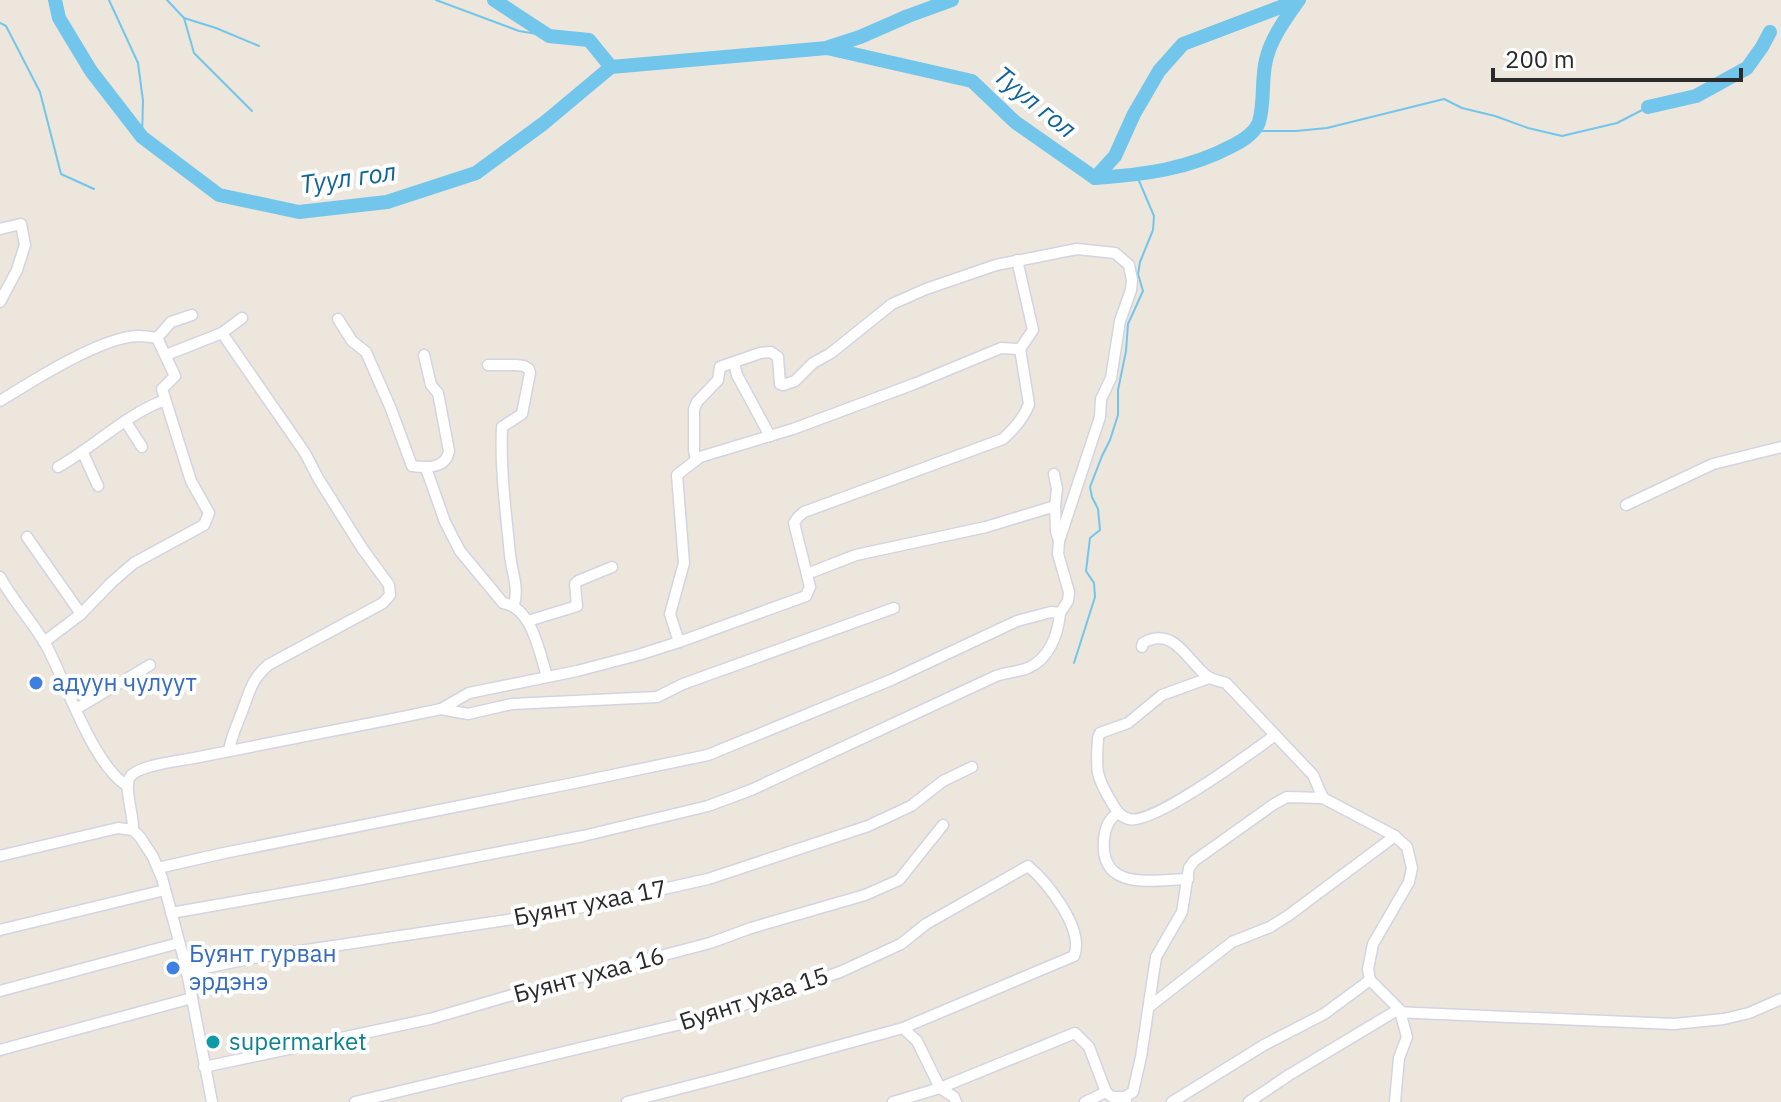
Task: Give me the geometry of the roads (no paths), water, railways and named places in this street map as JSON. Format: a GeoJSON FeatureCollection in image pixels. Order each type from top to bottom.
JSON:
{"type":"FeatureCollection","features":[{"type":"Feature","properties":{"kind":"street"},"geometry":{"type":"LineString","coordinates":[[0,229],[21,224],[25,245],[17,270],[0,302]]}},
{"type":"Feature","properties":{"kind":"street"},"geometry":{"type":"LineString","coordinates":[[171,913],[583,836],[708,806],[751,790],[996,676],[1025,670],[1038,663],[1049,651],[1060,613],[1068,601],[1069,592],[1058,554],[1059,541],[1100,417],[1101,399],[1111,378],[1120,321],[1131,290],[1129,265],[1115,253],[1077,249],[996,265],[926,289],[892,304],[831,353],[813,363],[795,381],[783,385],[780,384],[778,357],[771,352],[720,367],[718,380],[694,409],[696,460]]}},
{"type":"Feature","properties":{"kind":"street"},"geometry":{"type":"LineString","coordinates":[[133,830],[133,814],[126,785],[136,771],[441,709],[469,693],[623,659],[806,596],[810,587],[794,523],[798,517],[804,512],[1003,439],[1014,430],[1026,412],[1029,404],[1020,349],[1033,330],[1017,260]]}},
{"type":"Feature","properties":{"kind":"street"},"geometry":{"type":"LineString","coordinates":[[157,338],[171,322],[192,315]]}},
{"type":"Feature","properties":{"kind":"street"},"geometry":{"type":"LineString","coordinates":[[166,355],[222,333],[242,318]]}},
{"type":"Feature","properties":{"kind":"street"},"geometry":{"type":"LineString","coordinates":[[338,319],[352,341],[366,352],[412,466],[426,468],[444,463],[449,451],[438,393],[431,385],[424,355]]}},
{"type":"Feature","properties":{"kind":"street"},"geometry":{"type":"LineString","coordinates":[[222,333],[305,453],[362,548],[389,585],[390,595],[383,603],[268,665],[249,689],[230,740],[229,751]]}},
{"type":"Feature","properties":{"kind":"street"},"geometry":{"type":"LineString","coordinates":[[0,401],[84,353],[113,341],[137,336],[157,338]]}},
{"type":"Feature","properties":{"kind":"street"},"geometry":{"type":"LineString","coordinates":[[44,642],[81,614],[134,563],[204,525],[209,513],[191,481],[165,400],[162,389],[175,376],[157,338]]}},
{"type":"Feature","properties":{"kind":"street"},"geometry":{"type":"LineString","coordinates":[[679,642],[670,614],[684,563],[677,475],[700,457],[770,436],[914,384],[1001,348],[1020,349]]}},
{"type":"Feature","properties":{"kind":"street"},"geometry":{"type":"LineString","coordinates":[[734,363],[737,375],[770,436]]}},
{"type":"Feature","properties":{"kind":"street"},"geometry":{"type":"LineString","coordinates":[[488,365],[524,366],[530,373],[522,414],[502,427],[500,461],[517,594],[514,605]]}},
{"type":"Feature","properties":{"kind":"street"},"geometry":{"type":"LineString","coordinates":[[58,467],[150,405],[165,400]]}},
{"type":"Feature","properties":{"kind":"street"},"geometry":{"type":"LineString","coordinates":[[126,422],[142,447]]}},
{"type":"Feature","properties":{"kind":"street"},"geometry":{"type":"LineString","coordinates":[[1626,505],[1713,464],[1781,447]]}},
{"type":"Feature","properties":{"kind":"street"},"geometry":{"type":"LineString","coordinates":[[83,453],[98,486]]}},
{"type":"Feature","properties":{"kind":"street"},"geometry":{"type":"LineString","coordinates":[[426,468],[445,522],[460,551],[504,603],[514,605],[522,612],[547,676]]}},
{"type":"Feature","properties":{"kind":"street"},"geometry":{"type":"LineString","coordinates":[[1054,474],[1059,541]]}},
{"type":"Feature","properties":{"kind":"street"},"geometry":{"type":"LineString","coordinates":[[807,574],[856,555],[986,527],[1055,506]]}},
{"type":"Feature","properties":{"kind":"street"},"geometry":{"type":"LineString","coordinates":[[27,537],[81,614]]}},
{"type":"Feature","properties":{"kind":"street"},"geometry":{"type":"LineString","coordinates":[[528,621],[577,606],[575,584],[612,567]]}},
{"type":"Feature","properties":{"kind":"street"},"geometry":{"type":"LineString","coordinates":[[0,580],[44,642],[82,723],[111,773],[126,785]]}},
{"type":"Feature","properties":{"kind":"street"},"geometry":{"type":"LineString","coordinates":[[441,709],[468,714],[512,704],[657,697],[683,684],[894,608]]}},
{"type":"Feature","properties":{"kind":"street"},"geometry":{"type":"LineString","coordinates":[[158,868],[708,755],[891,680],[1017,621],[1051,612],[1060,613]]}},
{"type":"Feature","properties":{"kind":"street"},"geometry":{"type":"LineString","coordinates":[[1142,647],[1151,639],[1177,644],[1209,678],[1226,683],[1313,775],[1323,798]]}},
{"type":"Feature","properties":{"kind":"street"},"geometry":{"type":"LineString","coordinates":[[76,709],[150,665]]}},
{"type":"Feature","properties":{"kind":"street"},"geometry":{"type":"LineString","coordinates":[[1209,678],[1162,695],[1128,723],[1100,733],[1097,774],[1118,813],[1130,820],[1146,818],[1204,785],[1274,736]]}},
{"type":"Feature","properties":{"kind":"street","name":"Буянт ухаа 17"},"geometry":{"type":"LineString","coordinates":[[186,972],[253,958],[560,912],[708,879],[868,826],[911,806],[943,781],[972,767]]}},
{"type":"Feature","properties":{"kind":"street"},"geometry":{"type":"LineString","coordinates":[[893,1102],[940,1088],[1075,1033],[1089,1047],[1106,1092],[1112,1097],[1125,1099],[1133,1092],[1156,957],[1182,912],[1189,868],[1194,861],[1287,797],[1323,798],[1395,836],[1407,847],[1412,868],[1409,882],[1373,944],[1368,969],[1370,980],[1402,1012],[1407,1037],[1399,1058],[1395,1102]]}},
{"type":"Feature","properties":{"kind":"street"},"geometry":{"type":"LineString","coordinates":[[1118,813],[1105,828],[1103,854],[1117,876],[1131,881],[1188,879]]}},
{"type":"Feature","properties":{"kind":"street","name":"Буянт ухаа 16"},"geometry":{"type":"LineString","coordinates":[[204,1067],[430,1019],[710,943],[865,895],[899,880],[943,825]]}},
{"type":"Feature","properties":{"kind":"street"},"geometry":{"type":"LineString","coordinates":[[0,856],[118,828],[133,830],[140,837],[158,868],[165,890],[192,998],[212,1102]]}},
{"type":"Feature","properties":{"kind":"street"},"geometry":{"type":"LineString","coordinates":[[1149,1007],[1232,942],[1270,927],[1289,915],[1395,836]]}},
{"type":"Feature","properties":{"kind":"street","name":"Буянт ухаа 15"},"geometry":{"type":"LineString","coordinates":[[355,1102],[702,1019],[840,972],[901,944],[926,924],[1028,866],[1050,889],[1069,918],[1078,948],[1074,956],[903,1028]]}},
{"type":"Feature","properties":{"kind":"street"},"geometry":{"type":"LineString","coordinates":[[0,930],[165,890]]}},
{"type":"Feature","properties":{"kind":"street"},"geometry":{"type":"LineString","coordinates":[[0,991],[179,943]]}},
{"type":"Feature","properties":{"kind":"street"},"geometry":{"type":"LineString","coordinates":[[1172,1102],[1264,1045],[1324,1014],[1370,980]]}},
{"type":"Feature","properties":{"kind":"street"},"geometry":{"type":"LineString","coordinates":[[0,1050],[192,998]]}},
{"type":"Feature","properties":{"kind":"street"},"geometry":{"type":"LineString","coordinates":[[1249,1102],[1394,1012],[1674,1024],[1724,1019],[1749,1013],[1781,999]]}},
{"type":"Feature","properties":{"kind":"street"},"geometry":{"type":"LineString","coordinates":[[627,1102],[903,1028],[917,1041],[940,1088],[954,1097],[956,1102]]}},
{"type":"Feature","properties":{"kind":"street"},"geometry":{"type":"LineString","coordinates":[[1085,1102],[1106,1092]]}},
{"type":"Feature","properties":{"kind":"waterway","name":"Туул гол"},"geometry":{"type":"LineString","coordinates":[[55,0],[59,18],[91,71],[142,137],[219,195],[299,212],[387,202],[476,173],[544,123],[611,67],[827,48],[972,81],[1015,122],[1095,178],[1115,156],[1134,114],[1159,71],[1183,44],[1299,0]]}},
{"type":"Feature","properties":{"kind":"waterway"},"geometry":{"type":"LineString","coordinates":[[109,0],[138,63],[143,101],[142,137]]}},
{"type":"Feature","properties":{"kind":"waterway"},"geometry":{"type":"LineString","coordinates":[[167,0],[184,18],[259,46]]}},
{"type":"Feature","properties":{"kind":"waterway"},"geometry":{"type":"LineString","coordinates":[[436,0],[519,31],[549,36]]}},
{"type":"Feature","properties":{"kind":"waterway","name":"Туул гол"},"geometry":{"type":"LineString","coordinates":[[494,0],[549,36],[589,40],[611,67]]}},
{"type":"Feature","properties":{"kind":"waterway"},"geometry":{"type":"LineString","coordinates":[[829,47],[952,0]]}},
{"type":"Feature","properties":{"kind":"waterway"},"geometry":{"type":"LineString","coordinates":[[1095,178],[1148,173],[1182,165],[1216,154],[1248,136],[1259,122],[1268,52],[1298,1]]}},
{"type":"Feature","properties":{"kind":"waterway"},"geometry":{"type":"LineString","coordinates":[[184,18],[194,53],[252,111]]}},
{"type":"Feature","properties":{"kind":"waterway"},"geometry":{"type":"LineString","coordinates":[[0,23],[6,26],[40,92],[61,174],[94,189]]}},
{"type":"Feature","properties":{"kind":"waterway"},"geometry":{"type":"LineString","coordinates":[[1648,107],[1696,96],[1747,68],[1770,32]]}},
{"type":"Feature","properties":{"kind":"waterway"},"geometry":{"type":"LineString","coordinates":[[1253,131],[1327,128],[1444,99],[1462,108],[1562,136],[1617,123],[1648,107]]}},
{"type":"Feature","properties":{"kind":"waterway"},"geometry":{"type":"LineString","coordinates":[[1074,663],[1095,597],[1094,583],[1086,571],[1090,538],[1100,530],[1098,509],[1090,487],[1118,415],[1118,390],[1128,324],[1143,291],[1138,274],[1153,230],[1154,216],[1137,176]]}},
{"type":"Feature","properties":{"kind":"place","name":"адуун чулуут"},"geometry":{"type":"Point","coordinates":[36,683]}},
{"type":"Feature","properties":{"kind":"place","name":"Буянт гурван эрдэнэ"},"geometry":{"type":"Point","coordinates":[173,968]}},
{"type":"Feature","properties":{"kind":"place","name":"supermarket"},"geometry":{"type":"Point","coordinates":[213,1042]}}]}
